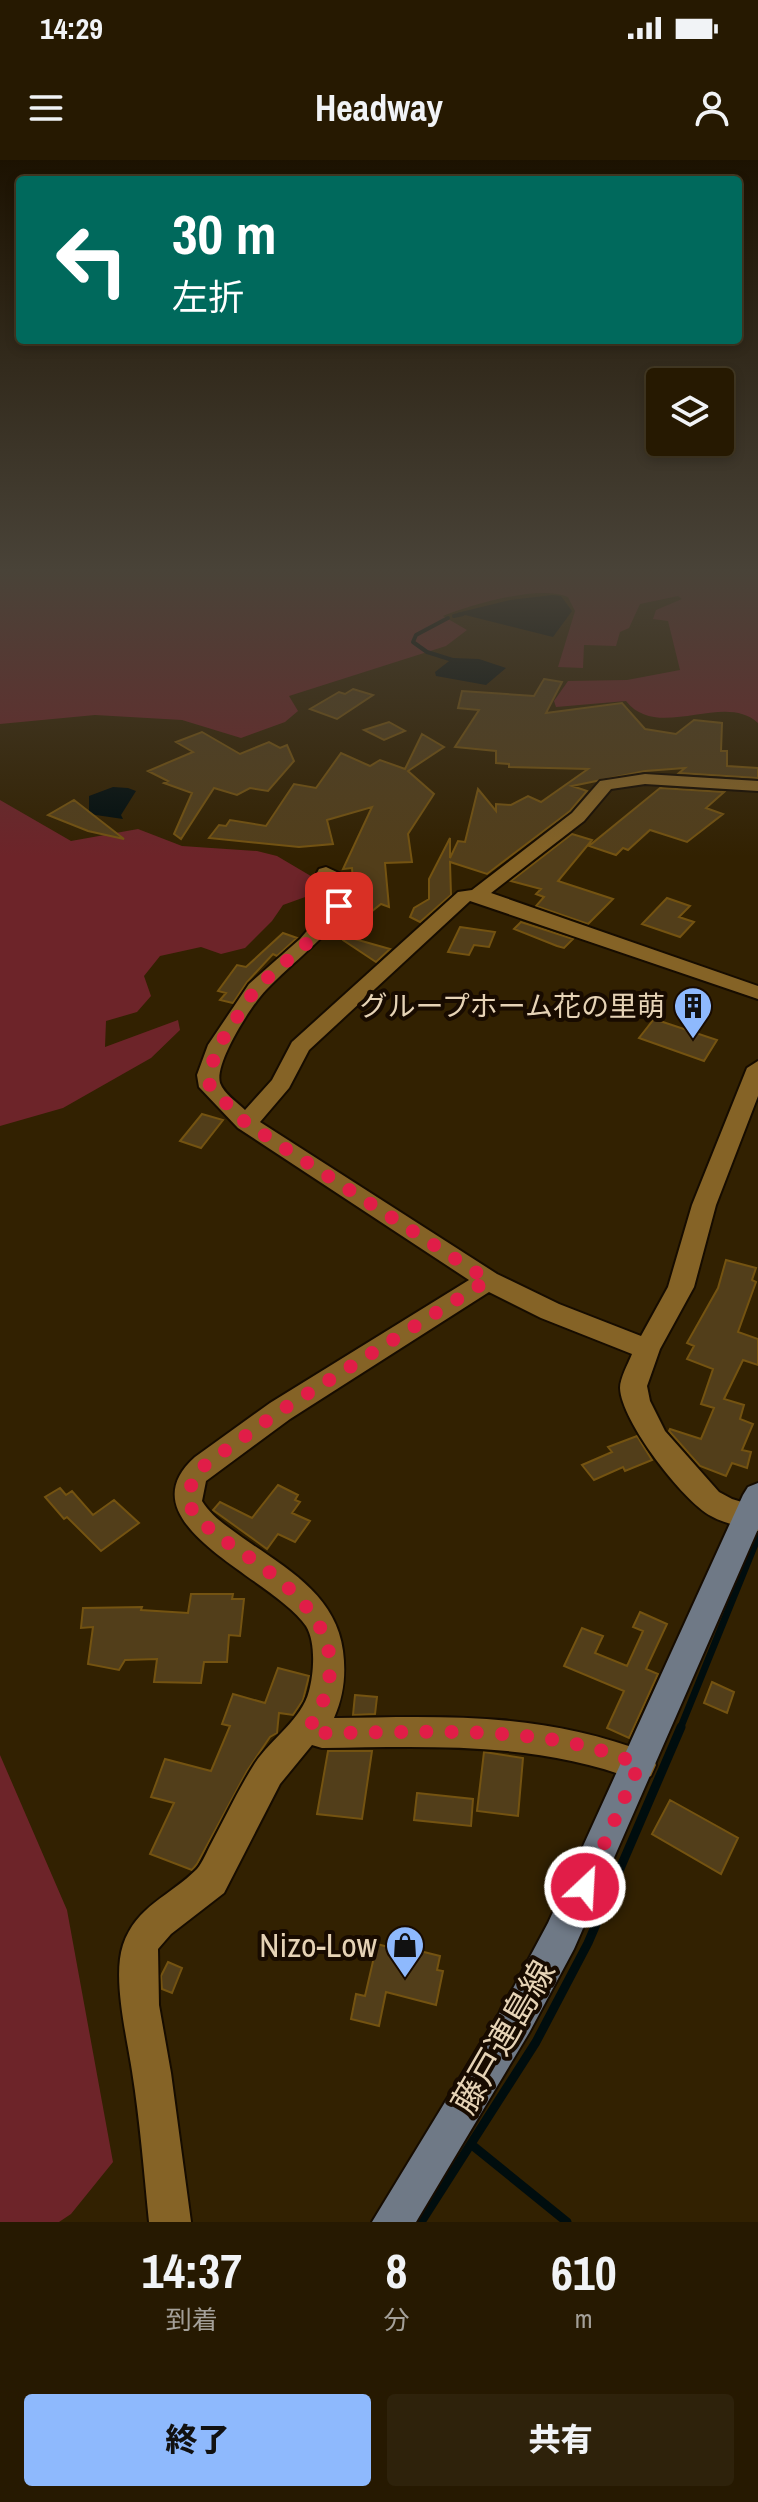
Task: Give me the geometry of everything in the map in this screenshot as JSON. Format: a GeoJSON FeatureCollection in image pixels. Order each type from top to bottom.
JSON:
{"type":"FeatureCollection","features":[{"type":"Feature","properties":{"kind":"main road","name":"藤戸連島線"},"geometry":{"type":"LineString","coordinates":[[393,2222],[516,2020],[553,1950],[596,1863],[756,1510]]}},
{"type":"Feature","properties":{"kind":"street"},"geometry":{"type":"LineString","coordinates":[[477,895],[578,817],[606,785],[645,779],[758,786]]}},
{"type":"Feature","properties":{"kind":"street"},"geometry":{"type":"LineString","coordinates":[[326,873],[334,878],[339,906],[307,943],[256,988],[219,1045],[208,1075],[210,1087],[246,1123],[488,1280],[550,1311],[647,1349]]}},
{"type":"Feature","properties":{"kind":"street"},"geometry":{"type":"LineString","coordinates":[[246,1123],[281,1083],[300,1047],[465,896],[477,895],[758,993]]}},
{"type":"Feature","properties":{"kind":"street"},"geometry":{"type":"LineString","coordinates":[[756,1510],[723,1509],[709,1500],[654,1438],[644,1420],[633,1386],[647,1349],[681,1287],[704,1205],[758,1068]]}},
{"type":"Feature","properties":{"kind":"street"},"geometry":{"type":"LineString","coordinates":[[170,2222],[152,2073],[140,2005],[140,1949],[146,1934],[158,1921],[211,1880],[268,1773],[308,1729],[321,1709],[330,1674],[325,1633],[316,1615],[288,1586],[206,1528],[187,1501],[188,1491],[194,1475],[205,1465],[280,1411],[488,1280]]}},
{"type":"Feature","properties":{"kind":"street"},"geometry":{"type":"LineString","coordinates":[[308,1729],[322,1733],[524,1736],[608,1750],[639,1765]]}},
{"type":"Feature","properties":{"kind":"shaded area"},"geometry":{"type":"Polygon","coordinates":[[[0,664],[389,664],[289,696],[298,711],[285,722],[241,738],[182,720],[95,715],[0,724],[0,664]]]}},
{"type":"Feature","properties":{"kind":"shaded area"},"geometry":{"type":"Polygon","coordinates":[[[445,664],[495,664],[506,668],[486,685],[436,676],[435,672],[445,664]]]}},
{"type":"Feature","properties":{"kind":"shaded area"},"geometry":{"type":"Polygon","coordinates":[[[559,664],[583,664],[583,668],[558,667],[559,664]]]}},
{"type":"Feature","properties":{"kind":"shaded area"},"geometry":{"type":"Polygon","coordinates":[[[679,664],[758,664],[758,723],[744,715],[728,712],[655,717],[639,712],[626,701],[556,707],[554,701],[568,681],[627,680],[680,670],[679,664]]]}},
{"type":"Feature","properties":{"kind":"shaded area"},"geometry":{"type":"Polygon","coordinates":[[[113,787],[136,791],[121,815],[123,819],[89,814],[89,796],[113,787]]]}},
{"type":"Feature","properties":{"kind":"shaded area"},"geometry":{"type":"Polygon","coordinates":[[[0,800],[71,841],[138,829],[182,846],[257,851],[277,856],[321,882],[327,894],[326,906],[308,896],[283,905],[245,948],[221,954],[201,947],[160,956],[144,976],[151,996],[137,1012],[106,1021],[105,1047],[178,1020],[180,1030],[151,1058],[63,1108],[0,1126],[0,800]]]}},
{"type":"Feature","properties":{"kind":"shaded area"},"geometry":{"type":"Polygon","coordinates":[[[0,1755],[67,1910],[113,2162],[71,2214],[59,2222],[0,2222],[0,1755]]]}},
{"type":"Feature","properties":{"kind":"building"},"geometry":{"type":"Polygon","coordinates":[[[544,679],[562,682],[546,713],[622,703],[645,729],[676,734],[694,720],[722,723],[721,751],[727,751],[727,766],[758,768],[758,778],[679,773],[685,768],[645,771],[572,786],[587,791],[570,811],[487,874],[450,862],[451,895],[420,922],[410,917],[414,908],[429,899],[429,879],[450,838],[450,858],[458,841],[465,842],[478,789],[496,811],[496,804],[511,805],[528,796],[541,802],[588,769],[509,767],[509,764],[496,763],[496,751],[455,747],[479,710],[458,708],[462,691],[534,696],[544,679]]]}},
{"type":"Feature","properties":{"kind":"building"},"geometry":{"type":"Polygon","coordinates":[[[353,689],[373,695],[337,719],[310,709],[339,692],[345,694],[353,689]]]}},
{"type":"Feature","properties":{"kind":"building"},"geometry":{"type":"Polygon","coordinates":[[[389,722],[405,731],[384,740],[364,730],[389,722]]]}},
{"type":"Feature","properties":{"kind":"building"},"geometry":{"type":"Polygon","coordinates":[[[202,732],[240,754],[269,742],[280,748],[287,745],[294,761],[268,791],[250,788],[237,795],[214,788],[181,839],[174,834],[192,793],[164,783],[168,781],[148,771],[193,752],[176,742],[202,732]]]}},
{"type":"Feature","properties":{"kind":"building"},"geometry":{"type":"Polygon","coordinates":[[[422,734],[444,747],[408,771],[434,794],[408,834],[412,862],[385,863],[389,907],[381,904],[356,924],[352,868],[343,869],[372,807],[327,820],[333,844],[299,847],[209,838],[219,825],[226,826],[230,820],[266,826],[294,784],[316,788],[341,753],[370,766],[380,760],[405,769],[422,734]]]}},
{"type":"Feature","properties":{"kind":"building"},"geometry":{"type":"Polygon","coordinates":[[[660,788],[724,792],[706,808],[723,814],[687,842],[650,830],[628,850],[623,848],[616,855],[589,846],[660,788]]]}},
{"type":"Feature","properties":{"kind":"building"},"geometry":{"type":"Polygon","coordinates":[[[74,800],[124,839],[88,831],[48,815],[74,800]]]}},
{"type":"Feature","properties":{"kind":"building"},"geometry":{"type":"Polygon","coordinates":[[[572,834],[592,840],[558,881],[613,899],[588,924],[536,906],[544,897],[536,894],[541,889],[511,881],[572,834]]]}},
{"type":"Feature","properties":{"kind":"building"},"geometry":{"type":"Polygon","coordinates":[[[667,898],[690,906],[679,917],[694,922],[680,937],[642,924],[667,898]]]}},
{"type":"Feature","properties":{"kind":"building"},"geometry":{"type":"Polygon","coordinates":[[[521,922],[573,939],[564,948],[557,946],[514,929],[521,922]]]}},
{"type":"Feature","properties":{"kind":"building"},"geometry":{"type":"Polygon","coordinates":[[[460,927],[495,932],[489,947],[474,945],[469,955],[448,952],[460,927]]]}},
{"type":"Feature","properties":{"kind":"building"},"geometry":{"type":"Polygon","coordinates":[[[283,933],[297,938],[277,956],[273,954],[247,982],[233,1003],[220,1000],[226,993],[218,991],[237,965],[246,967],[283,933]]]}},
{"type":"Feature","properties":{"kind":"building"},"geometry":{"type":"Polygon","coordinates":[[[344,936],[390,949],[376,962],[343,940],[344,936]]]}},
{"type":"Feature","properties":{"kind":"building","name":"グループホーム花の里萌"},"geometry":{"type":"Polygon","coordinates":[[[654,1019],[717,1040],[704,1061],[639,1038],[654,1019]]]}},
{"type":"Feature","properties":{"kind":"building"},"geometry":{"type":"Polygon","coordinates":[[[202,1114],[223,1120],[201,1148],[180,1141],[202,1114]]]}},
{"type":"Feature","properties":{"kind":"building"},"geometry":{"type":"Polygon","coordinates":[[[726,1260],[756,1268],[752,1280],[756,1282],[738,1332],[758,1339],[758,1365],[743,1360],[724,1399],[744,1405],[740,1419],[753,1424],[742,1450],[751,1452],[747,1468],[732,1463],[726,1476],[700,1466],[669,1431],[701,1439],[714,1408],[701,1404],[713,1369],[687,1359],[694,1346],[687,1343],[718,1288],[726,1260]]]}},
{"type":"Feature","properties":{"kind":"building"},"geometry":{"type":"Polygon","coordinates":[[[637,1436],[652,1460],[625,1471],[623,1467],[594,1480],[582,1465],[612,1452],[608,1447],[637,1436]]]}},
{"type":"Feature","properties":{"kind":"building"},"geometry":{"type":"Polygon","coordinates":[[[278,1485],[298,1495],[295,1500],[300,1502],[292,1513],[310,1521],[295,1542],[278,1534],[267,1549],[213,1510],[220,1502],[252,1518],[278,1485]]]}},
{"type":"Feature","properties":{"kind":"building"},"geometry":{"type":"Polygon","coordinates":[[[60,1488],[66,1495],[72,1491],[93,1515],[114,1500],[139,1523],[101,1551],[67,1517],[64,1519],[45,1497],[60,1488]]]}},
{"type":"Feature","properties":{"kind":"building"},"geometry":{"type":"Polygon","coordinates":[[[191,1594],[233,1594],[232,1599],[244,1599],[240,1636],[229,1635],[227,1662],[204,1662],[201,1683],[154,1682],[157,1659],[125,1660],[119,1670],[88,1664],[93,1627],[81,1628],[83,1608],[142,1607],[141,1610],[188,1613],[191,1594]]]}},
{"type":"Feature","properties":{"kind":"building"},"geometry":{"type":"Polygon","coordinates":[[[640,1612],[667,1624],[646,1669],[658,1674],[629,1738],[607,1728],[624,1691],[564,1666],[582,1628],[603,1636],[595,1653],[627,1666],[643,1631],[633,1627],[640,1612]]]}},
{"type":"Feature","properties":{"kind":"building"},"geometry":{"type":"Polygon","coordinates":[[[278,1668],[309,1676],[303,1700],[293,1715],[279,1713],[277,1733],[270,1737],[247,1771],[197,1864],[192,1870],[150,1854],[174,1803],[151,1797],[165,1759],[211,1771],[230,1726],[222,1724],[233,1694],[265,1703],[278,1668]]]}},
{"type":"Feature","properties":{"kind":"building"},"geometry":{"type":"Polygon","coordinates":[[[712,1682],[734,1692],[727,1713],[704,1703],[712,1682]]]}},
{"type":"Feature","properties":{"kind":"building"},"geometry":{"type":"Polygon","coordinates":[[[355,1695],[377,1697],[375,1714],[353,1715],[355,1695]]]}},
{"type":"Feature","properties":{"kind":"building"},"geometry":{"type":"Polygon","coordinates":[[[328,1751],[372,1751],[362,1819],[317,1814],[328,1751]]]}},
{"type":"Feature","properties":{"kind":"building"},"geometry":{"type":"Polygon","coordinates":[[[484,1752],[523,1758],[518,1816],[477,1811],[484,1752]]]}},
{"type":"Feature","properties":{"kind":"building"},"geometry":{"type":"Polygon","coordinates":[[[417,1793],[473,1799],[471,1826],[414,1820],[417,1793]]]}},
{"type":"Feature","properties":{"kind":"building"},"geometry":{"type":"Polygon","coordinates":[[[670,1800],[738,1838],[721,1874],[652,1834],[670,1800]]]}},
{"type":"Feature","properties":{"kind":"building","name":"Nizo-Low"},"geometry":{"type":"Polygon","coordinates":[[[377,1944],[415,1954],[416,1950],[440,1956],[437,1970],[443,1971],[436,2005],[386,1992],[379,2026],[351,2019],[356,1994],[365,1996],[377,1944]]]}},
{"type":"Feature","properties":{"kind":"building"},"geometry":{"type":"Polygon","coordinates":[[[168,1962],[182,1968],[172,1993],[162,1989],[161,1976],[168,1962]]]}},
{"type":"Feature","properties":{"kind":"waterway"},"geometry":{"type":"LineString","coordinates":[[680,1729],[758,1537]]}},
{"type":"Feature","properties":{"kind":"waterway"},"geometry":{"type":"LineString","coordinates":[[421,2222],[536,2042],[588,1943],[681,1727]]}},
{"type":"Feature","properties":{"kind":"waterway"},"geometry":{"type":"LineString","coordinates":[[472,2145],[567,2222]]}},
{"type":"Feature","properties":{"kind":"place","name":"グループホーム花の里萌"},"geometry":{"type":"Point","coordinates":[693,1040]}},
{"type":"Feature","properties":{"kind":"place","name":"Nizo-Low"},"geometry":{"type":"Point","coordinates":[405,1979]}},
{"type":"Feature","properties":{"kind":"route"},"geometry":{"type":"LineString","coordinates":[[339,906],[307,943],[256,988],[219,1045],[208,1075],[210,1087],[246,1123],[488,1280],[280,1411],[205,1465],[194,1475],[187,1501],[206,1528],[288,1586],[316,1615],[330,1654],[330,1674],[321,1709],[308,1729],[322,1733],[524,1736],[608,1750],[639,1765],[585,1887]]}}]}
